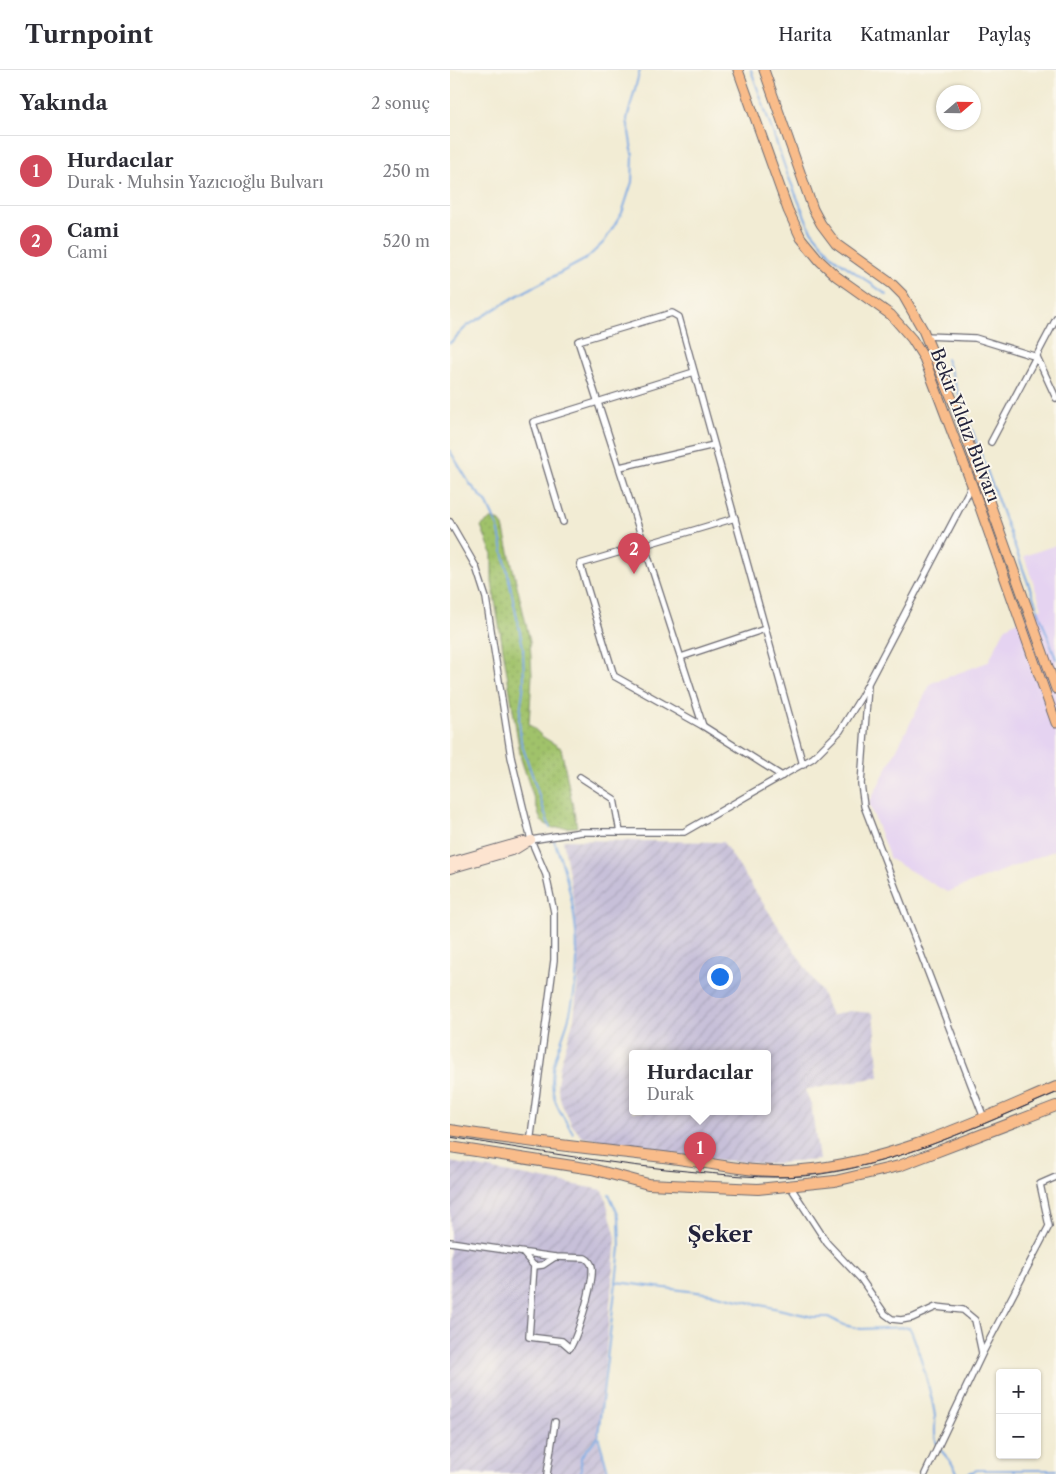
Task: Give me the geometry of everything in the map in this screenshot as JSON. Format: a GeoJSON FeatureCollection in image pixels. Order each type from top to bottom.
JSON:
{"type":"FeatureCollection","features":[{"type":"Feature","properties":{"kind":"highway"},"geometry":{"type":"LineString","coordinates":[[450,1130],[530,1143],[670,1158],[762,1172],[803,1170],[866,1159],[931,1140],[1056,1088]]}},
{"type":"Feature","properties":{"kind":"highway"},"geometry":{"type":"LineString","coordinates":[[450,1147],[592,1169],[662,1186],[758,1188],[790,1186],[835,1181],[899,1166],[1053,1108]]}},
{"type":"Feature","properties":{"kind":"main road","name":"Bekir Yıldız Bulvarı"},"geometry":{"type":"LineString","coordinates":[[738,70],[796,229],[807,246],[827,268],[883,308],[912,339],[928,367],[1056,723]]}},
{"type":"Feature","properties":{"kind":"main road","name":"Bekir Yıldız Bulvarı"},"geometry":{"type":"LineString","coordinates":[[764,70],[813,209],[821,224],[843,250],[892,284],[903,295],[925,336],[957,411],[1056,688]]}},
{"type":"Feature","properties":{"kind":"street"},"geometry":{"type":"LineString","coordinates":[[703,726],[578,341],[672,313],[679,317],[803,765]]}},
{"type":"Feature","properties":{"kind":"street"},"geometry":{"type":"LineString","coordinates":[[991,442],[1056,319]]}},
{"type":"Feature","properties":{"kind":"street"},"geometry":{"type":"LineString","coordinates":[[925,336],[974,338],[1037,357],[1056,398]]}},
{"type":"Feature","properties":{"kind":"street"},"geometry":{"type":"LineString","coordinates":[[563,522],[533,422],[694,372]]}},
{"type":"Feature","properties":{"kind":"street"},"geometry":{"type":"LineString","coordinates":[[620,467],[714,444]]}},
{"type":"Feature","properties":{"kind":"street"},"geometry":{"type":"LineString","coordinates":[[450,862],[531,840],[581,832],[684,832],[723,808],[803,765],[820,752],[840,731],[868,684],[972,485]]}},
{"type":"Feature","properties":{"kind":"street"},"geometry":{"type":"LineString","coordinates":[[735,518],[580,564],[614,676],[703,726],[782,776]]}},
{"type":"Feature","properties":{"kind":"street"},"geometry":{"type":"LineString","coordinates":[[450,522],[476,567],[486,598],[511,757],[531,840],[550,888],[556,936],[530,1143]]}},
{"type":"Feature","properties":{"kind":"street"},"geometry":{"type":"LineString","coordinates":[[681,656],[765,629]]}},
{"type":"Feature","properties":{"kind":"street"},"geometry":{"type":"LineString","coordinates":[[868,684],[861,784],[864,806],[984,1118]]}},
{"type":"Feature","properties":{"kind":"street"},"geometry":{"type":"LineString","coordinates":[[580,777],[614,799],[620,832]]}},
{"type":"Feature","properties":{"kind":"street"},"geometry":{"type":"LineString","coordinates":[[450,869],[515,850],[531,840]]}},
{"type":"Feature","properties":{"kind":"street"},"geometry":{"type":"LineString","coordinates":[[925,1474],[982,1354],[1049,1226],[1040,1184],[1056,1177]]}},
{"type":"Feature","properties":{"kind":"street"},"geometry":{"type":"LineString","coordinates":[[790,1186],[827,1243],[860,1279],[886,1314],[892,1319],[901,1320],[916,1317],[936,1307],[964,1310],[975,1320],[982,1354]]}},
{"type":"Feature","properties":{"kind":"street"},"geometry":{"type":"LineString","coordinates":[[450,1242],[555,1257],[585,1258],[592,1266],[592,1277],[580,1326],[570,1348],[562,1340],[529,1337],[534,1266],[523,1253]]}},
{"type":"Feature","properties":{"kind":"street"},"geometry":{"type":"LineString","coordinates":[[534,1266],[548,1263],[555,1257]]}},
{"type":"Feature","properties":{"kind":"street"},"geometry":{"type":"LineString","coordinates":[[548,1474],[555,1422]]}},
{"type":"Feature","properties":{"kind":"shaded area"},"geometry":{"type":"Polygon","coordinates":[[[1056,545],[1056,850],[947,892],[890,859],[869,803],[931,683],[988,662],[1006,627],[1042,608],[1024,556],[1056,545]]]}},
{"type":"Feature","properties":{"kind":"shaded area"},"geometry":{"type":"Polygon","coordinates":[[[563,840],[723,842],[822,993],[831,1016],[849,1011],[873,1013],[879,1077],[805,1090],[811,1104],[819,1160],[766,1164],[696,1158],[582,1137],[572,1125],[562,1105],[557,1085],[560,1065],[574,1019],[578,978],[575,910],[563,840]]]}},
{"type":"Feature","properties":{"kind":"shaded area"},"geometry":{"type":"Polygon","coordinates":[[[450,1162],[603,1190],[616,1237],[598,1441],[609,1474],[450,1474],[450,1162]]]}},
{"type":"Feature","properties":{"kind":"green space"},"geometry":{"type":"Polygon","coordinates":[[[491,519],[498,520],[503,526],[530,641],[532,675],[529,724],[543,737],[561,748],[577,827],[552,828],[541,821],[521,759],[492,582],[492,554],[481,526],[491,519]]]}},
{"type":"Feature","properties":{"kind":"waterway"},"geometry":{"type":"LineString","coordinates":[[450,343],[467,326],[513,298],[586,259],[604,242],[622,213],[632,182],[633,157],[627,119],[640,70]]}},
{"type":"Feature","properties":{"kind":"waterway"},"geometry":{"type":"LineString","coordinates":[[751,70],[787,173],[810,229],[833,257],[887,295]]}},
{"type":"Feature","properties":{"kind":"waterway"},"geometry":{"type":"LineString","coordinates":[[946,359],[1056,659]]}},
{"type":"Feature","properties":{"kind":"waterway"},"geometry":{"type":"LineString","coordinates":[[450,451],[470,484],[487,503],[498,527],[523,647],[524,683],[519,720],[521,742],[550,828]]}},
{"type":"Feature","properties":{"kind":"waterway"},"geometry":{"type":"LineString","coordinates":[[553,838],[565,872],[573,907],[577,961],[572,1005],[554,1064],[552,1081],[555,1100],[573,1133]]}},
{"type":"Feature","properties":{"kind":"waterway"},"geometry":{"type":"LineString","coordinates":[[581,1474],[581,1457],[598,1436],[620,1248],[619,1217],[609,1194]]}},
{"type":"Feature","properties":{"kind":"waterway"},"geometry":{"type":"LineString","coordinates":[[616,1282],[713,1294],[813,1317],[828,1317],[844,1325],[861,1329],[909,1327],[920,1356],[932,1399],[937,1444]]}},
{"type":"Feature","properties":{"kind":"waterway"},"geometry":{"type":"LineString","coordinates":[[598,1436],[609,1474]]}},
{"type":"Feature","properties":{"kind":"waterway"},"geometry":{"type":"LineString","coordinates":[[939,1448],[958,1474]]}},
{"type":"Feature","properties":{"kind":"waterway"},"geometry":{"type":"LineString","coordinates":[[967,1474],[977,1470],[1056,1470]]}},
{"type":"Feature","properties":{"kind":"tram line"},"geometry":{"type":"LineString","coordinates":[[450,1137],[573,1157],[666,1169],[759,1177],[805,1176],[852,1168],[912,1152],[970,1130],[1056,1093]]}},
{"type":"Feature","properties":{"kind":"place","name":"Cami"},"geometry":{"type":"Point","coordinates":[634,574]}},
{"type":"Feature","properties":{"kind":"place","name":"Hurdacılar"},"geometry":{"type":"Point","coordinates":[700,1173]}},
{"type":"Feature","properties":{"kind":"district","name":"Şeker"},"geometry":{"type":"Point","coordinates":[720,1234]}}]}
